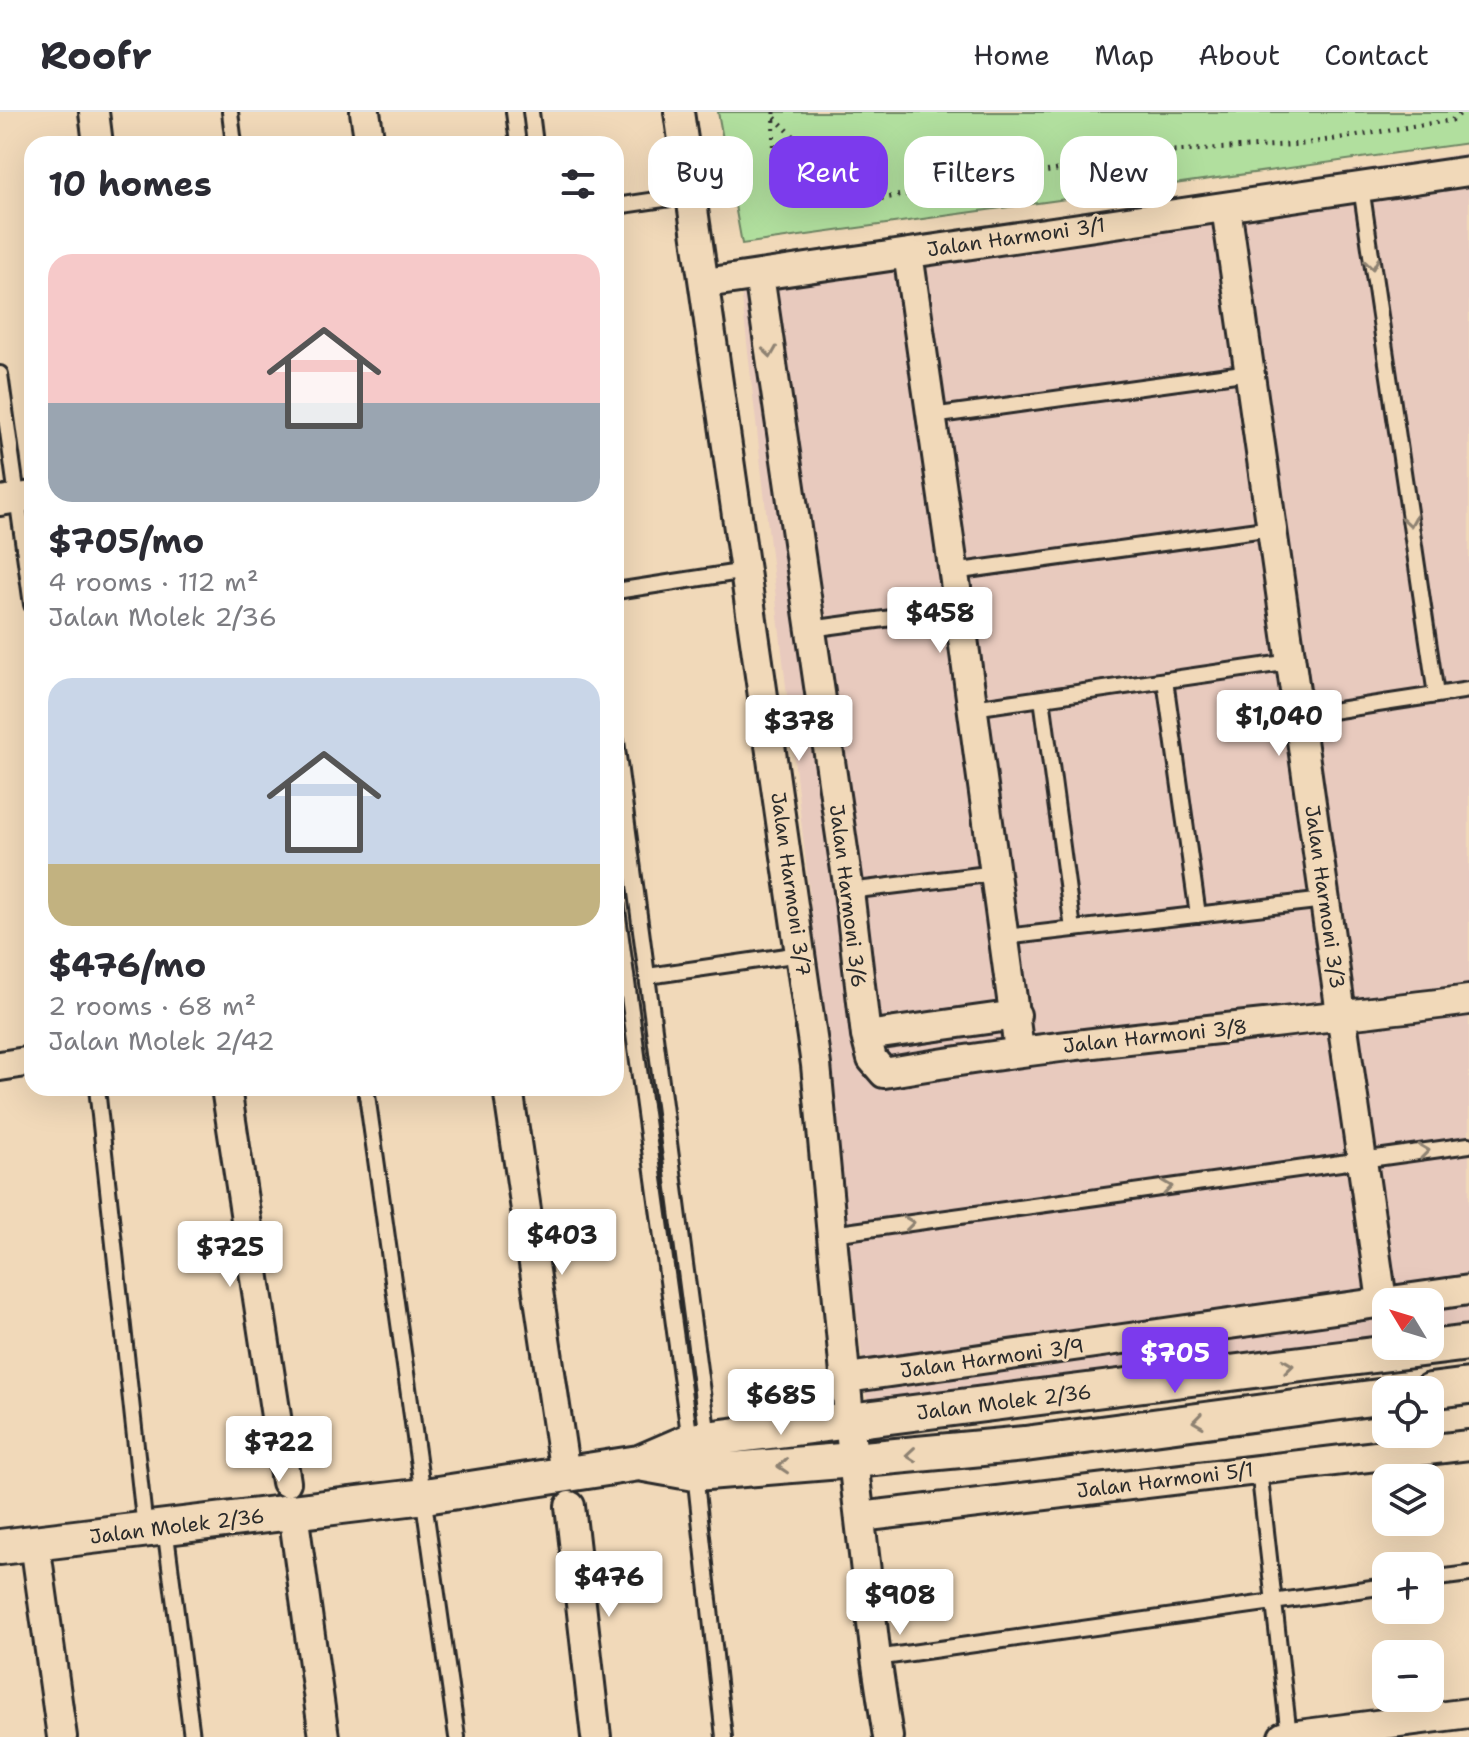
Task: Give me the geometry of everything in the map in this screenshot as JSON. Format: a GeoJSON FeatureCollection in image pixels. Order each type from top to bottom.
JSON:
{"type":"FeatureCollection","features":[{"type":"Feature","properties":{"kind":"street"},"geometry":{"type":"LineString","coordinates":[[94,112],[97,136]]}},
{"type":"Feature","properties":{"kind":"street"},"geometry":{"type":"LineString","coordinates":[[365,112],[369,136]]}},
{"type":"Feature","properties":{"kind":"street","name":"Jalan Harmoni 3/7"},"geometry":{"type":"LineString","coordinates":[[679,112],[682,136]]}},
{"type":"Feature","properties":{"kind":"street","name":"Jalan Harmoni 3/1"},"geometry":{"type":"LineString","coordinates":[[705,283],[1469,171]]}},
{"type":"Feature","properties":{"kind":"street","name":"Jalan Harmoni 3/3"},"geometry":{"type":"LineString","coordinates":[[1226,207],[1380,1288]]}},
{"type":"Feature","properties":{"kind":"street","name":"Jalan Harmoni 3/7"},"geometry":{"type":"LineString","coordinates":[[693,208],[816,1065],[853,1460],[888,1737]]}},
{"type":"Feature","properties":{"kind":"street"},"geometry":{"type":"LineString","coordinates":[[908,253],[1019,1050]]}},
{"type":"Feature","properties":{"kind":"street","name":"Jalan Harmoni 3/6"},"geometry":{"type":"LineString","coordinates":[[759,275],[849,891],[866,1036]]}},
{"type":"Feature","properties":{"kind":"street","name":"Jalan Harmoni 3/8"},"geometry":{"type":"LineString","coordinates":[[866,1036],[872,1059],[884,1073],[1019,1050],[1342,1017],[1469,1000]]}},
{"type":"Feature","properties":{"kind":"street"},"geometry":{"type":"LineString","coordinates":[[866,1036],[1016,1015]]}},
{"type":"Feature","properties":{"kind":"street"},"geometry":{"type":"LineString","coordinates":[[0,1066],[24,1062]]}},
{"type":"Feature","properties":{"kind":"street"},"geometry":{"type":"LineString","coordinates":[[227,1096],[324,1737]]}},
{"type":"Feature","properties":{"kind":"street"},"geometry":{"type":"LineString","coordinates":[[509,1096],[568,1490],[596,1737]]}},
{"type":"Feature","properties":{"kind":"street","name":"Jalan Harmoni 3/9"},"geometry":{"type":"LineString","coordinates":[[1444,1293],[1469,1290]]}},
{"type":"Feature","properties":{"kind":"street","name":"Jalan Harmoni 3/9"},"geometry":{"type":"LineString","coordinates":[[847,1378],[1372,1302]]}},
{"type":"Feature","properties":{"kind":"street","name":"Jalan Molek 2/36"},"geometry":{"type":"LineString","coordinates":[[0,1547],[155,1529],[289,1497],[425,1496],[568,1490],[639,1463],[850,1422],[1469,1343]]}},
{"type":"Feature","properties":{"kind":"street"},"geometry":{"type":"LineString","coordinates":[[1444,1389],[1469,1386]]}},
{"type":"Feature","properties":{"kind":"street","name":"Jalan Molek 2/36"},"geometry":{"type":"LineString","coordinates":[[698,1451],[853,1460],[1025,1444],[1372,1398]]}},
{"type":"Feature","properties":{"kind":"street","name":"Jalan Harmoni 5/1"},"geometry":{"type":"LineString","coordinates":[[860,1517],[1469,1445]]}},
{"type":"Feature","properties":{"kind":"street"},"geometry":{"type":"LineString","coordinates":[[0,1541],[0,1547]]}},
{"type":"Feature","properties":{"kind":"street"},"geometry":{"type":"LineString","coordinates":[[35,1543],[62,1737]]}},
{"type":"Feature","properties":{"kind":"street"},"geometry":{"type":"LineString","coordinates":[[1286,1737],[1397,1730],[1469,1713]]}},
{"type":"Feature","properties":{"kind":"lane"},"geometry":{"type":"LineString","coordinates":[[230,112],[233,136]]}},
{"type":"Feature","properties":{"kind":"lane"},"geometry":{"type":"LineString","coordinates":[[514,112],[517,136]]}},
{"type":"Feature","properties":{"kind":"lane"},"geometry":{"type":"LineString","coordinates":[[531,112],[534,136]]}},
{"type":"Feature","properties":{"kind":"lane"},"geometry":{"type":"LineString","coordinates":[[1361,187],[1436,695]]}},
{"type":"Feature","properties":{"kind":"lane"},"geometry":{"type":"LineString","coordinates":[[624,205],[648,201]]}},
{"type":"Feature","properties":{"kind":"lane"},"geometry":{"type":"LineString","coordinates":[[932,416],[1250,372]]}},
{"type":"Feature","properties":{"kind":"lane"},"geometry":{"type":"LineString","coordinates":[[0,374],[24,552]]}},
{"type":"Feature","properties":{"kind":"lane"},"geometry":{"type":"LineString","coordinates":[[953,572],[1272,528]]}},
{"type":"Feature","properties":{"kind":"lane"},"geometry":{"type":"LineString","coordinates":[[624,590],[746,571]]}},
{"type":"Feature","properties":{"kind":"lane"},"geometry":{"type":"LineString","coordinates":[[810,629],[959,609]]}},
{"type":"Feature","properties":{"kind":"lane"},"geometry":{"type":"LineString","coordinates":[[973,708],[1291,662]]}},
{"type":"Feature","properties":{"kind":"lane"},"geometry":{"type":"LineString","coordinates":[[1165,680],[1198,915]]}},
{"type":"Feature","properties":{"kind":"lane"},"geometry":{"type":"LineString","coordinates":[[1299,716],[1469,690]]}},
{"type":"Feature","properties":{"kind":"lane"},"geometry":{"type":"LineString","coordinates":[[1042,698],[1073,929]]}},
{"type":"Feature","properties":{"kind":"lane"},"geometry":{"type":"LineString","coordinates":[[624,800],[648,976],[725,1734]]}},
{"type":"Feature","properties":{"kind":"lane"},"geometry":{"type":"LineString","coordinates":[[849,891],[996,873]]}},
{"type":"Feature","properties":{"kind":"lane"},"geometry":{"type":"LineString","coordinates":[[1005,937],[1325,900]]}},
{"type":"Feature","properties":{"kind":"lane"},"geometry":{"type":"LineString","coordinates":[[648,976],[800,954]]}},
{"type":"Feature","properties":{"kind":"lane"},"geometry":{"type":"LineString","coordinates":[[624,999],[698,1451]]}},
{"type":"Feature","properties":{"kind":"lane"},"geometry":{"type":"LineString","coordinates":[[98,1096],[155,1529],[192,1737]]}},
{"type":"Feature","properties":{"kind":"lane"},"geometry":{"type":"LineString","coordinates":[[367,1096],[457,1737]]}},
{"type":"Feature","properties":{"kind":"lane"},"geometry":{"type":"LineString","coordinates":[[832,1234],[1469,1145]]}},
{"type":"Feature","properties":{"kind":"lane"},"geometry":{"type":"LineString","coordinates":[[1259,1469],[1275,1602],[1286,1737]]}},
{"type":"Feature","properties":{"kind":"lane"},"geometry":{"type":"LineString","coordinates":[[1444,1577],[1469,1574]]}},
{"type":"Feature","properties":{"kind":"lane"},"geometry":{"type":"LineString","coordinates":[[876,1658],[1372,1588]]}},
{"type":"Feature","properties":{"kind":"path"},"geometry":{"type":"LineString","coordinates":[[888,197],[1173,151],[1304,144],[1452,120],[1462,112]]}},
{"type":"Feature","properties":{"kind":"path"},"geometry":{"type":"LineString","coordinates":[[774,115],[774,136]]}},
{"type":"Feature","properties":{"kind":"path"},"geometry":{"type":"LineString","coordinates":[[774,115],[795,136]]}},
{"type":"Feature","properties":{"kind":"shaded area"},"geometry":{"type":"Polygon","coordinates":[[[1469,153],[1469,1323],[1444,1326],[1444,1288],[1372,1288],[1372,1336],[867,1402],[738,263],[1104,208],[1177,208],[1177,197],[1469,153]]]}},
{"type":"Feature","properties":{"kind":"green space"},"geometry":{"type":"Polygon","coordinates":[[[718,112],[1469,112],[1469,143],[1177,184],[1177,136],[1060,136],[1060,200],[1044,202],[1044,136],[904,136],[904,208],[1001,208],[742,244],[735,208],[753,208],[753,136],[722,136],[718,112]]]}}]}
